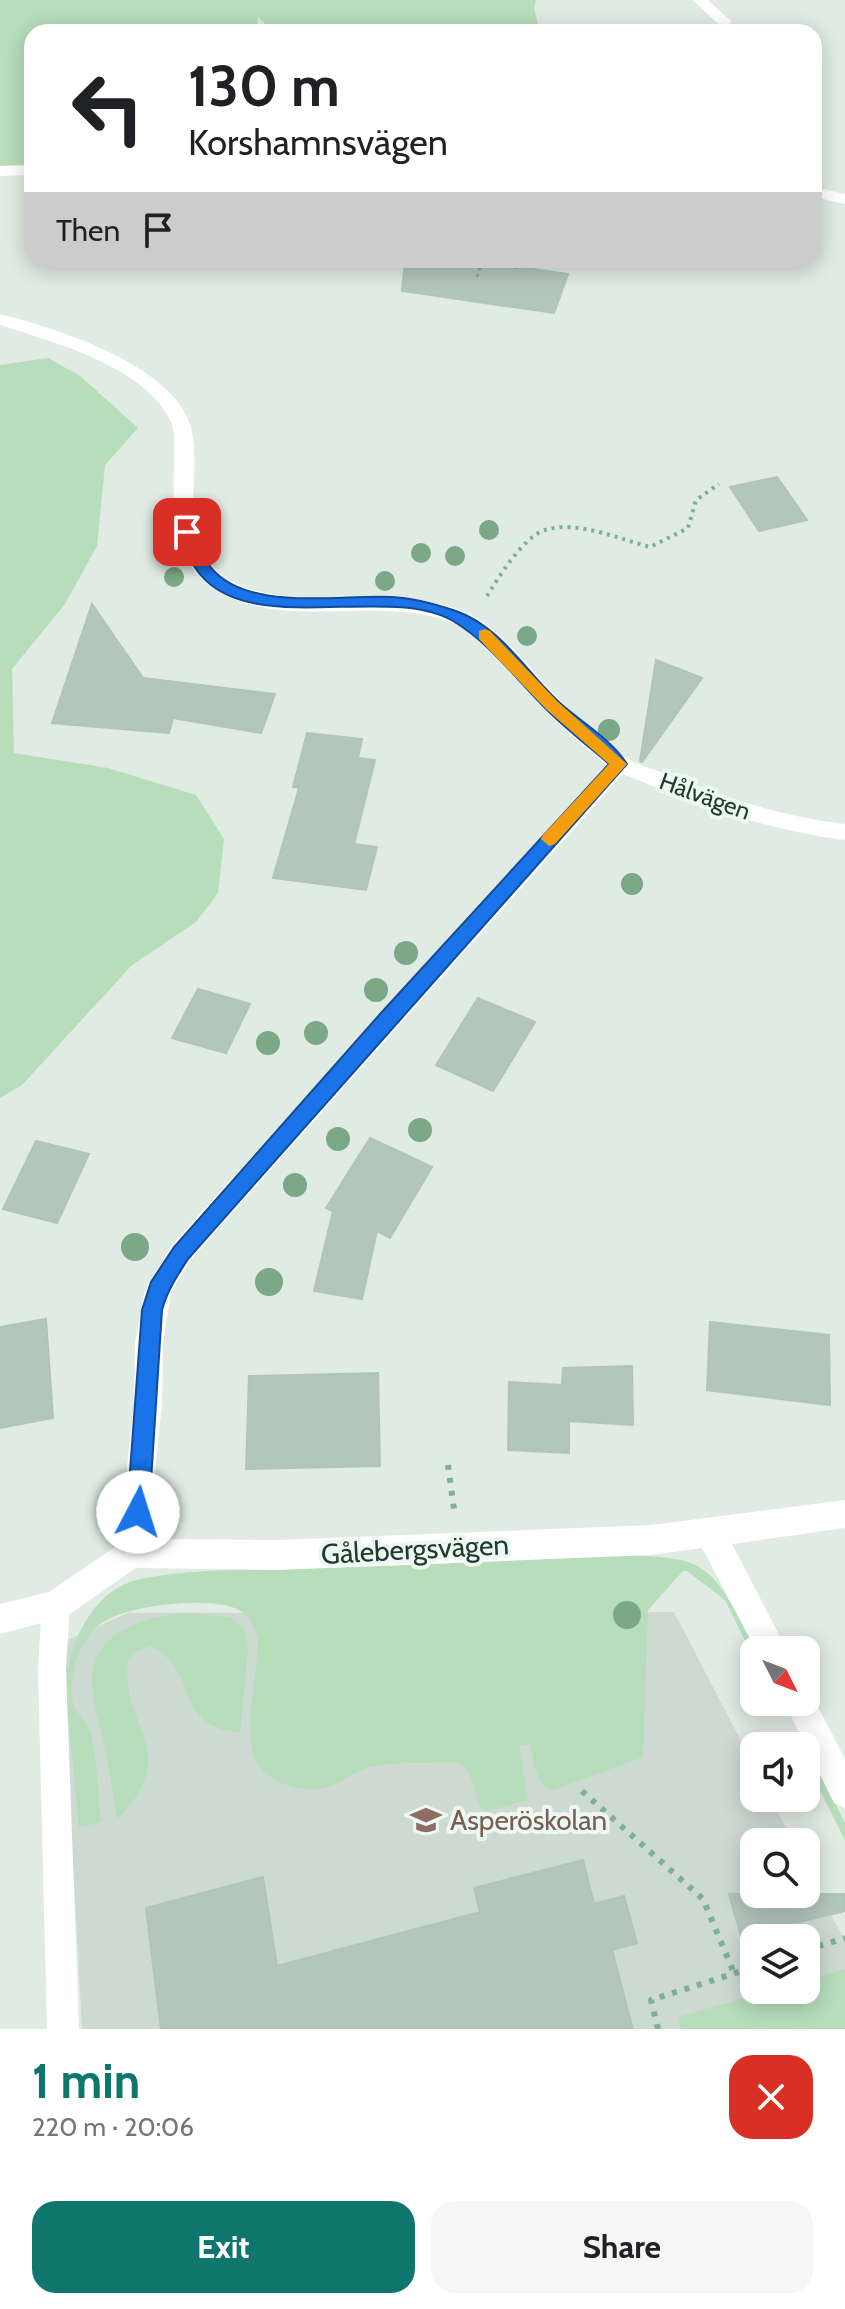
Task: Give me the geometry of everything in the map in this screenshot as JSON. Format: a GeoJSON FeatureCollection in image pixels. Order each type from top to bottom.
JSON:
{"type":"FeatureCollection","features":[{"type":"Feature","properties":{"kind":"street"},"geometry":{"type":"LineString","coordinates":[[700,0],[726,24]]}},
{"type":"Feature","properties":{"kind":"street"},"geometry":{"type":"LineString","coordinates":[[0,171],[24,170]]}},
{"type":"Feature","properties":{"kind":"street"},"geometry":{"type":"LineString","coordinates":[[822,194],[845,199]]}},
{"type":"Feature","properties":{"kind":"street","name":"Hålvägen"},"geometry":{"type":"LineString","coordinates":[[0,319],[98,354],[133,373],[168,402],[183,431],[187,532],[200,564],[213,578],[233,590],[262,599],[295,603],[392,602],[456,616],[479,630],[552,705],[619,764],[749,815],[819,830],[845,832]]}},
{"type":"Feature","properties":{"kind":"street"},"geometry":{"type":"LineString","coordinates":[[0,1619],[56,1605],[132,1553],[148,1404],[150,1332],[158,1289],[181,1253],[210,1219],[619,764]]}},
{"type":"Feature","properties":{"kind":"street","name":"Gålebergsvägen"},"geometry":{"type":"LineString","coordinates":[[132,1553],[277,1555],[651,1540],[845,1514]]}},
{"type":"Feature","properties":{"kind":"street"},"geometry":{"type":"LineString","coordinates":[[711,1534],[765,1636]]}},
{"type":"Feature","properties":{"kind":"street"},"geometry":{"type":"LineString","coordinates":[[806,1716],[845,1792]]}},
{"type":"Feature","properties":{"kind":"lane"},"geometry":{"type":"LineString","coordinates":[[56,1605],[52,1684],[63,2029]]}},
{"type":"Feature","properties":{"kind":"path"},"geometry":{"type":"LineString","coordinates":[[477,277],[480,268]]}},
{"type":"Feature","properties":{"kind":"path"},"geometry":{"type":"LineString","coordinates":[[517,268],[520,272]]}},
{"type":"Feature","properties":{"kind":"path"},"geometry":{"type":"LineString","coordinates":[[479,630],[485,602],[499,575],[521,549],[543,530],[580,528],[641,546],[654,546],[688,528],[696,500],[719,484]]}},
{"type":"Feature","properties":{"kind":"path"},"geometry":{"type":"LineString","coordinates":[[582,1791],[703,1899],[734,1973]]}},
{"type":"Feature","properties":{"kind":"path"},"geometry":{"type":"LineString","coordinates":[[820,1946],[845,1938]]}},
{"type":"Feature","properties":{"kind":"path"},"geometry":{"type":"LineString","coordinates":[[658,2029],[651,2000],[740,1971]]}},
{"type":"Feature","properties":{"kind":"shaded area","name":"Asperöskolan"},"geometry":{"type":"Polygon","coordinates":[[[674,1612],[740,1739],[740,1812],[778,1812],[786,1828],[740,1828],[740,1908],[820,1908],[820,1893],[845,1941],[845,2029],[82,2029],[61,1643],[128,1613],[674,1612]]]}},
{"type":"Feature","properties":{"kind":"green space"},"geometry":{"type":"Polygon","coordinates":[[[0,0],[536,0],[534,8],[538,24],[265,24],[258,17],[257,24],[24,24],[24,165],[0,166],[0,0]]]}},
{"type":"Feature","properties":{"kind":"green space"},"geometry":{"type":"Polygon","coordinates":[[[48,358],[80,376],[138,428],[105,465],[97,546],[65,604],[12,669],[14,753],[108,768],[196,795],[224,839],[218,893],[196,922],[132,965],[22,1085],[0,1098],[0,365],[48,358]]]}},
{"type":"Feature","properties":{"kind":"green space"},"geometry":{"type":"Polygon","coordinates":[[[599,1556],[682,1560],[699,1567],[713,1578],[749,1636],[743,1636],[725,1600],[683,1571],[648,1610],[643,1757],[551,1791],[538,1777],[530,1744],[519,1746],[528,1800],[487,1811],[481,1808],[471,1777],[459,1763],[384,1764],[367,1768],[323,1788],[303,1789],[281,1783],[263,1771],[253,1754],[250,1726],[258,1638],[245,1614],[224,1605],[190,1603],[117,1615],[91,1633],[78,1655],[73,1676],[74,1707],[92,1739],[101,1822],[79,1828],[65,1683],[71,1655],[82,1628],[89,1615],[109,1594],[137,1580],[184,1573],[599,1556]]]}},
{"type":"Feature","properties":{"kind":"green space"},"geometry":{"type":"Polygon","coordinates":[[[186,1613],[230,1617],[245,1630],[248,1649],[240,1733],[219,1728],[205,1720],[195,1709],[176,1668],[165,1656],[150,1646],[136,1652],[128,1660],[128,1684],[145,1740],[148,1757],[146,1776],[137,1796],[117,1819],[94,1699],[94,1666],[100,1651],[123,1630],[153,1618],[186,1613]]]}},
{"type":"Feature","properties":{"kind":"green space"},"geometry":{"type":"Polygon","coordinates":[[[820,1774],[845,1823],[845,1840],[820,1790],[820,1774]]]}},
{"type":"Feature","properties":{"kind":"green space"},"geometry":{"type":"Polygon","coordinates":[[[845,1969],[845,2029],[681,2029],[678,2017],[740,1999],[740,2004],[820,2004],[820,1976],[845,1969]]]}},
{"type":"Feature","properties":{"kind":"building"},"geometry":{"type":"Polygon","coordinates":[[[404,268],[517,268],[568,274],[554,313],[402,291],[404,268]]]}},
{"type":"Feature","properties":{"kind":"building"},"geometry":{"type":"Polygon","coordinates":[[[777,477],[807,520],[759,531],[730,487],[777,477]]]}},
{"type":"Feature","properties":{"kind":"building"},"geometry":{"type":"Polygon","coordinates":[[[92,604],[143,678],[275,694],[261,733],[173,718],[169,733],[52,723],[92,604]]]}},
{"type":"Feature","properties":{"kind":"building"},"geometry":{"type":"Polygon","coordinates":[[[656,660],[702,678],[642,762],[640,761],[656,660]]]}},
{"type":"Feature","properties":{"kind":"building"},"geometry":{"type":"Polygon","coordinates":[[[307,733],[362,739],[358,758],[375,760],[354,844],[377,847],[366,890],[273,878],[299,788],[293,787],[307,733]]]}},
{"type":"Feature","properties":{"kind":"building"},"geometry":{"type":"Polygon","coordinates":[[[198,989],[250,1004],[226,1053],[172,1038],[198,989]]]}},
{"type":"Feature","properties":{"kind":"building"},"geometry":{"type":"Polygon","coordinates":[[[478,998],[535,1022],[493,1091],[436,1065],[478,998]]]}},
{"type":"Feature","properties":{"kind":"building"},"geometry":{"type":"Polygon","coordinates":[[[370,1138],[432,1167],[390,1238],[377,1231],[362,1299],[314,1291],[333,1211],[326,1208],[370,1138]]]}},
{"type":"Feature","properties":{"kind":"building"},"geometry":{"type":"Polygon","coordinates":[[[36,1141],[89,1154],[57,1223],[3,1209],[36,1141]]]}},
{"type":"Feature","properties":{"kind":"building"},"geometry":{"type":"Polygon","coordinates":[[[46,1319],[53,1418],[0,1428],[0,1327],[46,1319]]]}},
{"type":"Feature","properties":{"kind":"building"},"geometry":{"type":"Polygon","coordinates":[[[710,1322],[829,1335],[830,1405],[707,1390],[710,1322]]]}},
{"type":"Feature","properties":{"kind":"building"},"geometry":{"type":"Polygon","coordinates":[[[632,1366],[633,1425],[569,1421],[569,1453],[508,1450],[509,1382],[562,1385],[563,1368],[632,1366]]]}},
{"type":"Feature","properties":{"kind":"building"},"geometry":{"type":"Polygon","coordinates":[[[378,1373],[380,1466],[246,1469],[249,1376],[378,1373]]]}},
{"type":"Feature","properties":{"kind":"building"},"geometry":{"type":"Polygon","coordinates":[[[583,1860],[594,1904],[624,1896],[637,1943],[612,1950],[633,2029],[161,2029],[146,1908],[263,1877],[277,1966],[480,1912],[474,1888],[583,1860]]]}},
{"type":"Feature","properties":{"kind":"building"},"geometry":{"type":"Polygon","coordinates":[[[729,1894],[740,1894],[740,1908],[820,1908],[820,1894],[845,1894],[845,1911],[791,1924],[740,1924],[740,1932],[729,1894]]]}},
{"type":"Feature","properties":{"kind":"slow traffic"},"geometry":{"type":"LineString","coordinates":[[485,635],[552,705],[619,764],[549,839]]}},
{"type":"Feature","properties":{"kind":"place","name":"Asperöskolan"},"geometry":{"type":"Point","coordinates":[426,1820]}},
{"type":"Feature","properties":{"kind":"route"},"geometry":{"type":"LineString","coordinates":[[138,1512],[148,1404],[152,1310],[158,1289],[169,1271],[181,1253],[387,1018],[619,764],[552,705],[490,639],[456,616],[392,602],[295,603],[262,599],[233,590],[213,578],[200,564],[187,532]]}}]}
